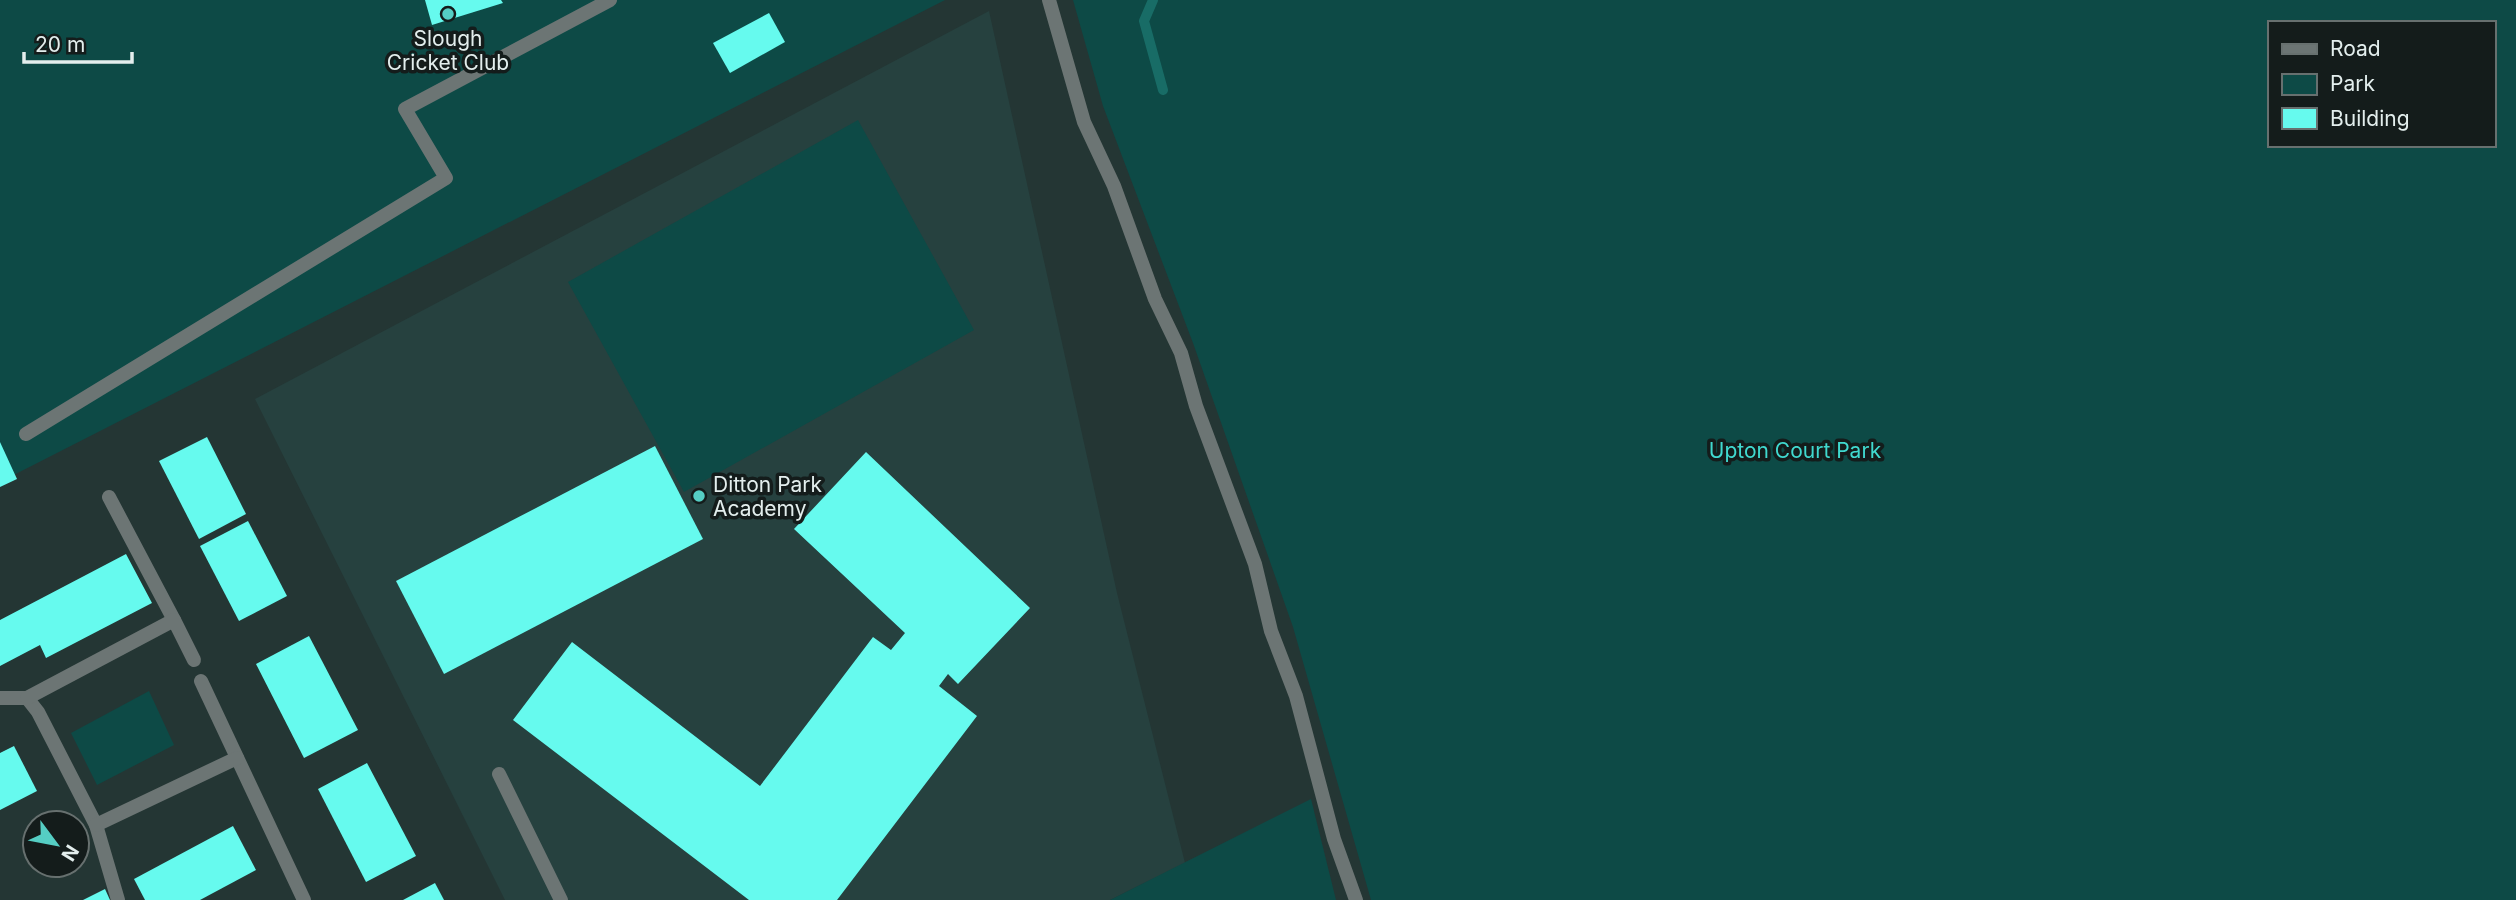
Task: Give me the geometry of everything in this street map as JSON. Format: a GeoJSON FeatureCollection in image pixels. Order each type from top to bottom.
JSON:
{"type":"FeatureCollection","features":[{"type":"Feature","properties":{"kind":"street"},"geometry":{"type":"LineString","coordinates":[[26,434],[446,178],[405,109],[610,0]]}},
{"type":"Feature","properties":{"kind":"street"},"geometry":{"type":"LineString","coordinates":[[1049,0],[1084,122],[1114,186],[1156,299],[1181,353],[1196,406],[1255,564],[1271,631],[1296,696],[1334,839],[1356,900]]}},
{"type":"Feature","properties":{"kind":"street"},"geometry":{"type":"LineString","coordinates":[[108,497],[194,660]]}},
{"type":"Feature","properties":{"kind":"street"},"geometry":{"type":"LineString","coordinates":[[0,698],[27,698],[174,620]]}},
{"type":"Feature","properties":{"kind":"street"},"geometry":{"type":"LineString","coordinates":[[201,681],[304,900]]}},
{"type":"Feature","properties":{"kind":"street"},"geometry":{"type":"LineString","coordinates":[[27,698],[38,712],[96,825],[118,900]]}},
{"type":"Feature","properties":{"kind":"street"},"geometry":{"type":"LineString","coordinates":[[96,825],[237,758]]}},
{"type":"Feature","properties":{"kind":"street"},"geometry":{"type":"LineString","coordinates":[[499,774],[561,900]]}},
{"type":"Feature","properties":{"kind":"shaded area","name":"Ditton Park Academy"},"geometry":{"type":"Polygon","coordinates":[[[989,11],[1117,593],[1185,863],[1110,900],[505,900],[255,399],[989,11]]]}},
{"type":"Feature","properties":{"kind":"green space"},"geometry":{"type":"Polygon","coordinates":[[[0,0],[945,0],[0,482],[0,0]]]}},
{"type":"Feature","properties":{"kind":"green space","name":"Upton Court Park"},"geometry":{"type":"Polygon","coordinates":[[[1073,0],[2516,0],[2516,900],[1371,900],[1293,627],[1193,343],[1103,106],[1073,0]]]}},
{"type":"Feature","properties":{"kind":"green space"},"geometry":{"type":"Polygon","coordinates":[[[858,120],[974,330],[684,492],[568,282],[858,120]]]}},
{"type":"Feature","properties":{"kind":"green space"},"geometry":{"type":"Polygon","coordinates":[[[149,691],[174,745],[97,785],[71,733],[149,691]]]}},
{"type":"Feature","properties":{"kind":"green space"},"geometry":{"type":"Polygon","coordinates":[[[1311,799],[1336,900],[1110,900],[1311,799]]]}},
{"type":"Feature","properties":{"kind":"building","name":"Slough Cricket Club"},"geometry":{"type":"Polygon","coordinates":[[[425,0],[501,0],[503,3],[432,25],[425,0]]]}},
{"type":"Feature","properties":{"kind":"building"},"geometry":{"type":"Polygon","coordinates":[[[769,13],[785,42],[730,73],[713,43],[769,13]]]}},
{"type":"Feature","properties":{"kind":"building"},"geometry":{"type":"Polygon","coordinates":[[[207,437],[246,514],[199,539],[159,461],[207,437]]]}},
{"type":"Feature","properties":{"kind":"building"},"geometry":{"type":"Polygon","coordinates":[[[0,442],[17,479],[0,487],[0,442]]]}},
{"type":"Feature","properties":{"kind":"building"},"geometry":{"type":"Polygon","coordinates":[[[655,446],[703,539],[444,674],[396,581],[655,446]]]}},
{"type":"Feature","properties":{"kind":"building"},"geometry":{"type":"Polygon","coordinates":[[[866,452],[1030,608],[958,684],[948,674],[939,686],[977,716],[837,900],[749,900],[513,720],[572,642],[760,786],[873,637],[891,650],[905,633],[794,529],[866,452]]]}},
{"type":"Feature","properties":{"kind":"building"},"geometry":{"type":"Polygon","coordinates":[[[248,521],[287,596],[239,621],[200,546],[248,521]]]}},
{"type":"Feature","properties":{"kind":"building"},"geometry":{"type":"Polygon","coordinates":[[[126,554],[152,603],[46,658],[40,645],[0,666],[0,620],[126,554]]]}},
{"type":"Feature","properties":{"kind":"building"},"geometry":{"type":"Polygon","coordinates":[[[309,636],[358,730],[304,758],[256,664],[309,636]]]}},
{"type":"Feature","properties":{"kind":"building"},"geometry":{"type":"Polygon","coordinates":[[[14,746],[37,791],[0,810],[0,753],[14,746]]]}},
{"type":"Feature","properties":{"kind":"building"},"geometry":{"type":"Polygon","coordinates":[[[367,763],[416,856],[366,882],[318,789],[367,763]]]}},
{"type":"Feature","properties":{"kind":"building"},"geometry":{"type":"Polygon","coordinates":[[[233,826],[256,870],[200,900],[145,900],[134,879],[233,826]]]}},
{"type":"Feature","properties":{"kind":"building"},"geometry":{"type":"Polygon","coordinates":[[[435,883],[444,900],[403,900],[435,883]]]}},
{"type":"Feature","properties":{"kind":"building"},"geometry":{"type":"Polygon","coordinates":[[[105,889],[110,900],[83,900],[105,889]]]}},
{"type":"Feature","properties":{"kind":"waterway"},"geometry":{"type":"LineString","coordinates":[[1153,0],[1144,21],[1163,90]]}},
{"type":"Feature","properties":{"kind":"place","name":"Slough Cricket Club"},"geometry":{"type":"Point","coordinates":[448,14]}},
{"type":"Feature","properties":{"kind":"place","name":"Ditton Park Academy"},"geometry":{"type":"Point","coordinates":[699,496]}}]}
